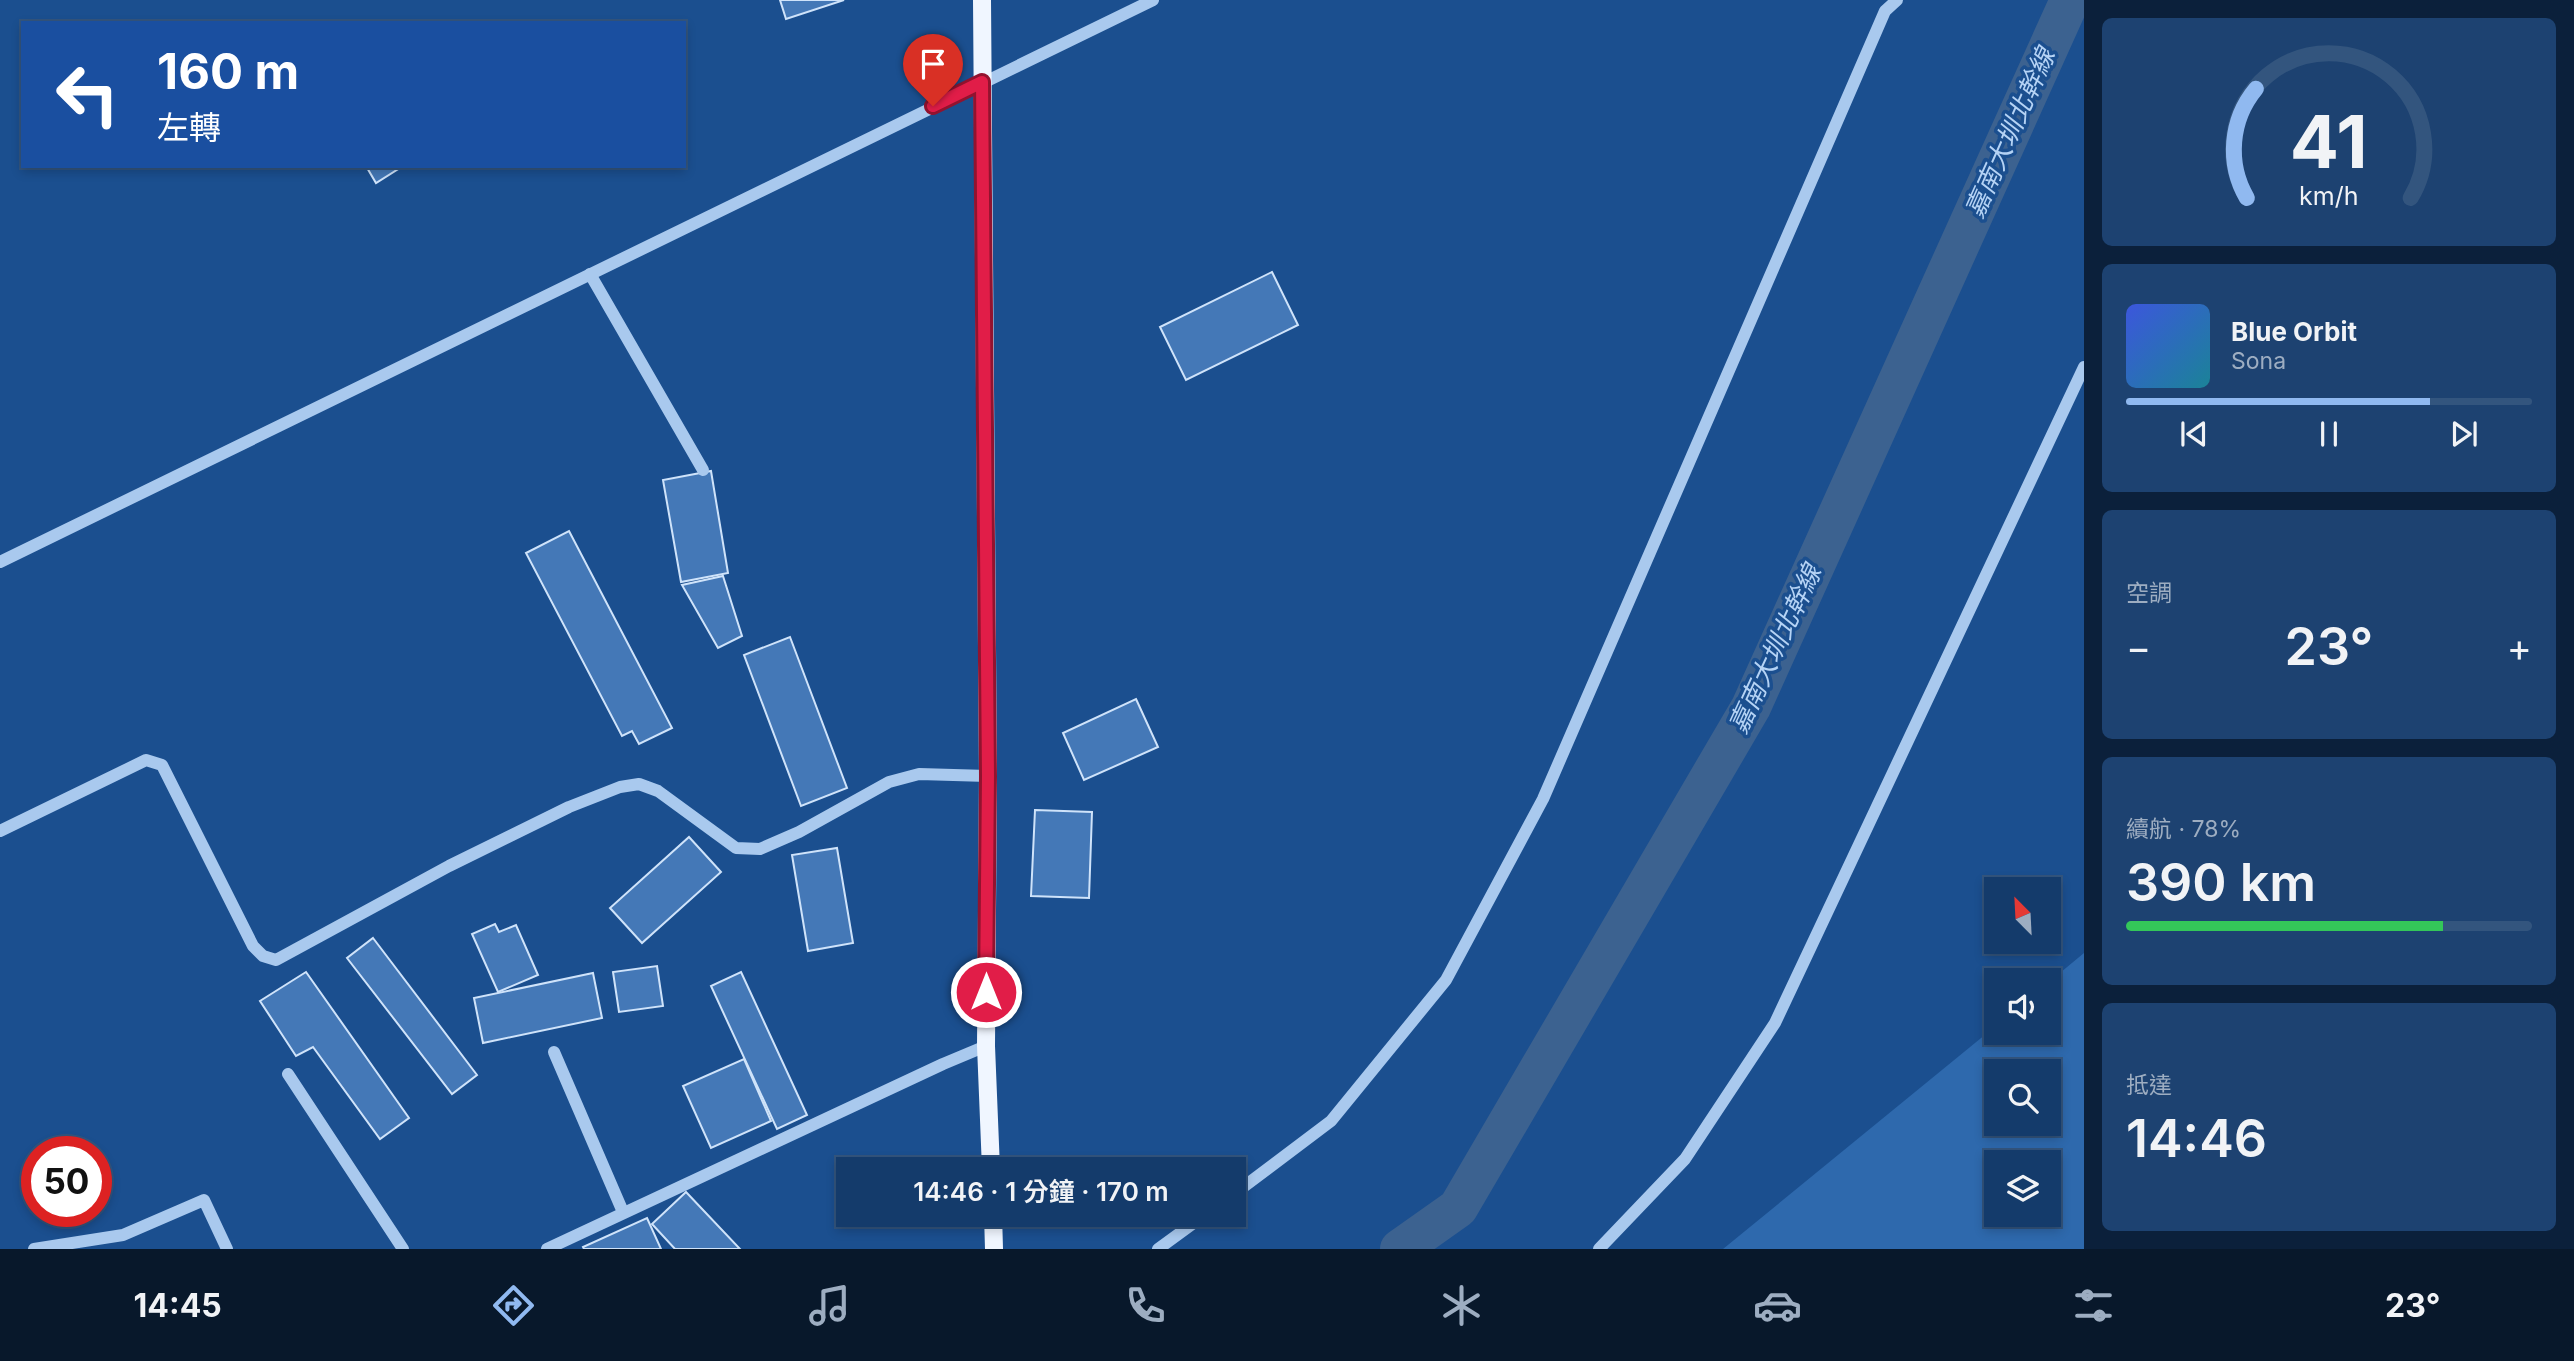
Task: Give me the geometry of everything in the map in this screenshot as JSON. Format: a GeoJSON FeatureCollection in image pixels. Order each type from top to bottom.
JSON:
{"type":"FeatureCollection","features":[{"type":"Feature","properties":{"kind":"main road"},"geometry":{"type":"LineString","coordinates":[[982,0],[988,776],[986,1046],[991,1157]]}},
{"type":"Feature","properties":{"kind":"main road"},"geometry":{"type":"LineString","coordinates":[[993,1227],[994,1249]]}},
{"type":"Feature","properties":{"kind":"lane"},"geometry":{"type":"LineString","coordinates":[[0,562],[1153,0]]}},
{"type":"Feature","properties":{"kind":"lane"},"geometry":{"type":"LineString","coordinates":[[1246,1185],[1331,1121],[1446,980],[1543,799],[1885,11],[1897,0]]}},
{"type":"Feature","properties":{"kind":"lane"},"geometry":{"type":"LineString","coordinates":[[590,274],[703,470]]}},
{"type":"Feature","properties":{"kind":"lane"},"geometry":{"type":"LineString","coordinates":[[1599,1249],[1685,1159],[1775,1023],[2084,367]]}},
{"type":"Feature","properties":{"kind":"lane"},"geometry":{"type":"LineString","coordinates":[[0,831],[146,761],[162,765],[253,946],[263,956],[276,960],[449,866],[569,807],[620,787],[639,784],[658,791],[736,848],[760,849],[799,832],[889,782],[919,774],[988,776]]}},
{"type":"Feature","properties":{"kind":"lane"},"geometry":{"type":"LineString","coordinates":[[547,1249],[986,1046]]}},
{"type":"Feature","properties":{"kind":"lane"},"geometry":{"type":"LineString","coordinates":[[554,1052],[623,1212]]}},
{"type":"Feature","properties":{"kind":"lane"},"geometry":{"type":"LineString","coordinates":[[288,1074],[404,1249]]}},
{"type":"Feature","properties":{"kind":"lane"},"geometry":{"type":"LineString","coordinates":[[34,1249],[123,1235],[204,1200],[227,1249]]}},
{"type":"Feature","properties":{"kind":"lane"},"geometry":{"type":"LineString","coordinates":[[1158,1249],[1188,1227]]}},
{"type":"Feature","properties":{"kind":"shaded area"},"geometry":{"type":"Polygon","coordinates":[[[2084,953],[2084,1249],[1723,1249],[1984,1036],[1984,1045],[2061,1045],[2061,972],[2084,953]]]}},
{"type":"Feature","properties":{"kind":"building"},"geometry":{"type":"Polygon","coordinates":[[[780,0],[844,0],[786,19],[780,0]]]}},
{"type":"Feature","properties":{"kind":"building"},"geometry":{"type":"Polygon","coordinates":[[[367,168],[400,168],[376,183],[367,168]]]}},
{"type":"Feature","properties":{"kind":"building"},"geometry":{"type":"Polygon","coordinates":[[[1272,272],[1298,325],[1186,380],[1160,327],[1272,272]]]}},
{"type":"Feature","properties":{"kind":"building"},"geometry":{"type":"Polygon","coordinates":[[[711,471],[728,573],[681,582],[663,480],[711,471]]]}},
{"type":"Feature","properties":{"kind":"building"},"geometry":{"type":"Polygon","coordinates":[[[569,531],[672,728],[639,744],[632,731],[622,736],[526,553],[569,531]]]}},
{"type":"Feature","properties":{"kind":"building"},"geometry":{"type":"Polygon","coordinates":[[[723,576],[742,636],[718,648],[682,585],[723,576]]]}},
{"type":"Feature","properties":{"kind":"building"},"geometry":{"type":"Polygon","coordinates":[[[790,637],[847,788],[801,806],[744,655],[790,637]]]}},
{"type":"Feature","properties":{"kind":"building"},"geometry":{"type":"Polygon","coordinates":[[[1136,699],[1158,747],[1084,780],[1063,733],[1136,699]]]}},
{"type":"Feature","properties":{"kind":"building"},"geometry":{"type":"Polygon","coordinates":[[[1035,810],[1092,812],[1089,898],[1031,896],[1035,810]]]}},
{"type":"Feature","properties":{"kind":"building"},"geometry":{"type":"Polygon","coordinates":[[[689,837],[721,872],[642,943],[610,908],[689,837]]]}},
{"type":"Feature","properties":{"kind":"building"},"geometry":{"type":"Polygon","coordinates":[[[837,848],[853,943],[808,951],[792,855],[837,848]]]}},
{"type":"Feature","properties":{"kind":"building"},"geometry":{"type":"Polygon","coordinates":[[[495,924],[499,932],[516,925],[538,975],[498,992],[472,934],[495,924]]]}},
{"type":"Feature","properties":{"kind":"building"},"geometry":{"type":"Polygon","coordinates":[[[373,938],[477,1075],[452,1094],[347,958],[373,938]]]}},
{"type":"Feature","properties":{"kind":"building"},"geometry":{"type":"Polygon","coordinates":[[[657,966],[663,1006],[619,1012],[613,972],[657,966]]]}},
{"type":"Feature","properties":{"kind":"building"},"geometry":{"type":"Polygon","coordinates":[[[306,972],[409,1118],[380,1139],[313,1047],[296,1056],[260,1001],[306,972]]]}},
{"type":"Feature","properties":{"kind":"building"},"geometry":{"type":"Polygon","coordinates":[[[741,972],[807,1115],[777,1129],[711,986],[741,972]]]}},
{"type":"Feature","properties":{"kind":"building"},"geometry":{"type":"Polygon","coordinates":[[[593,973],[602,1018],[483,1043],[474,998],[593,973]]]}},
{"type":"Feature","properties":{"kind":"building"},"geometry":{"type":"Polygon","coordinates":[[[744,1059],[771,1121],[711,1148],[683,1086],[744,1059]]]}},
{"type":"Feature","properties":{"kind":"building"},"geometry":{"type":"Polygon","coordinates":[[[686,1192],[740,1249],[675,1249],[652,1224],[686,1192]]]}},
{"type":"Feature","properties":{"kind":"building"},"geometry":{"type":"Polygon","coordinates":[[[647,1218],[661,1249],[583,1247],[647,1218]]]}},
{"type":"Feature","properties":{"kind":"waterway","name":"嘉南大圳北幹線"},"geometry":{"type":"LineString","coordinates":[[1400,1249],[1458,1208],[1751,707],[2070,0]]}},
{"type":"Feature","properties":{"kind":"route"},"geometry":{"type":"LineString","coordinates":[[933,106],[982,82],[988,776],[986,992]]}}]}
